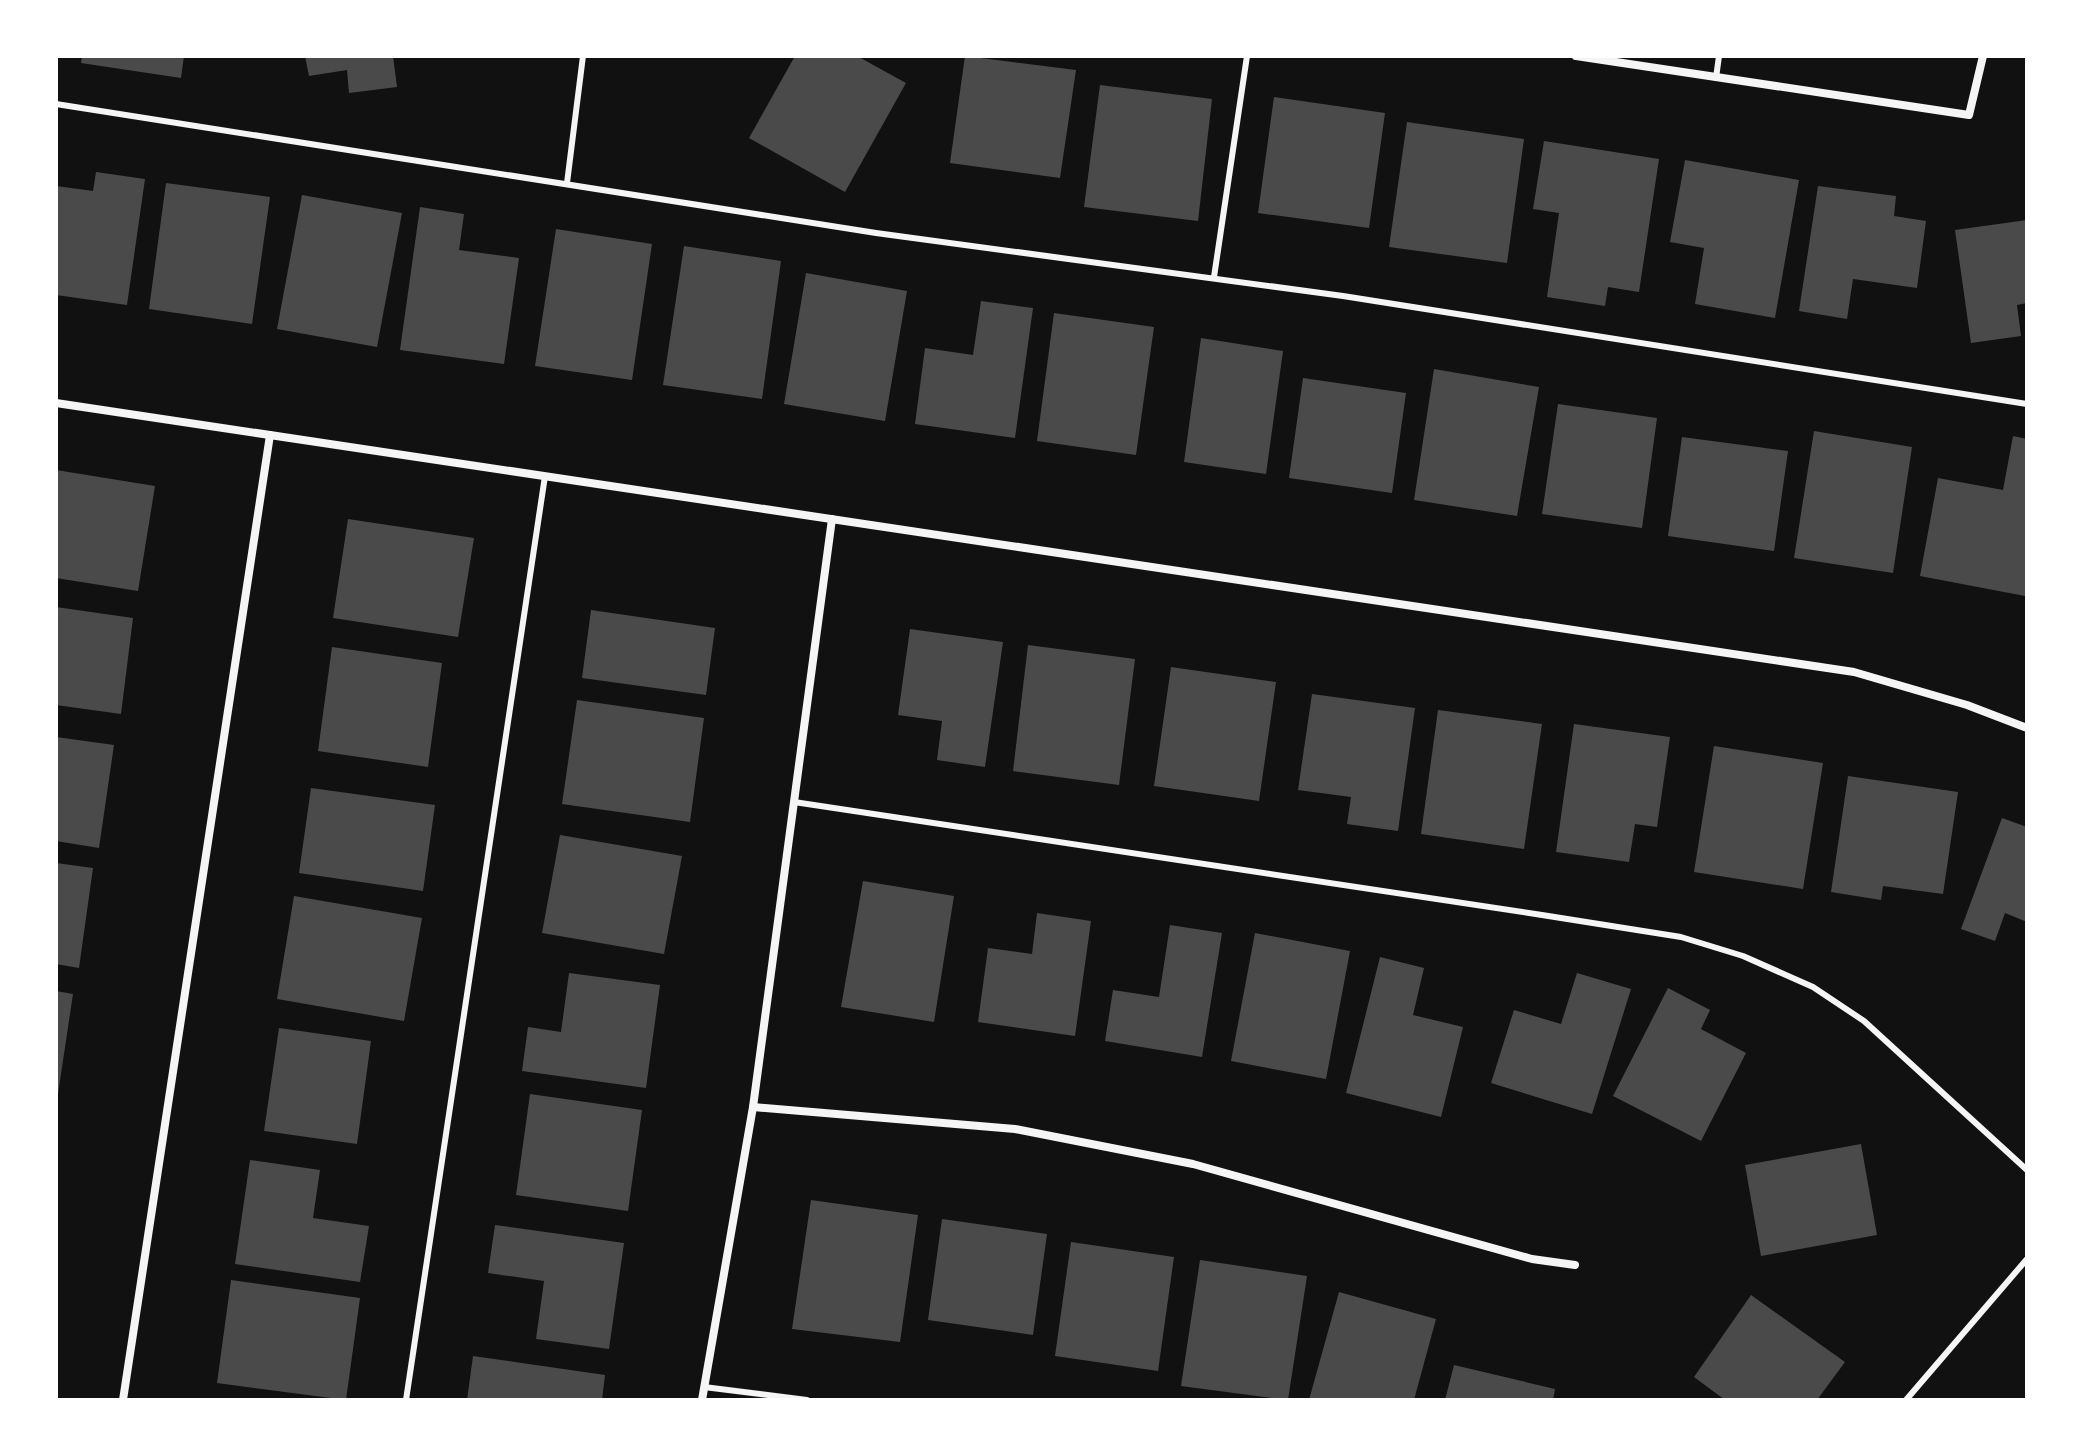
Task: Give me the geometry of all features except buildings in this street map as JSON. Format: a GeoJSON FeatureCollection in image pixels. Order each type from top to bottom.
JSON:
{"type":"FeatureCollection","features":[{"type":"Feature","properties":{"kind":"street"},"geometry":{"type":"LineString","coordinates":[[1576,56],[1969,115],[1983,56]]}},
{"type":"Feature","properties":{"kind":"street"},"geometry":{"type":"LineString","coordinates":[[56,403],[1854,672],[1967,705],[2027,728]]}},
{"type":"Feature","properties":{"kind":"street"},"geometry":{"type":"LineString","coordinates":[[123,1400],[270,435]]}},
{"type":"Feature","properties":{"kind":"street"},"geometry":{"type":"LineString","coordinates":[[702,1400],[753,1107],[832,519]]}},
{"type":"Feature","properties":{"kind":"street"},"geometry":{"type":"LineString","coordinates":[[753,1107],[1015,1129],[1193,1164],[1532,1259],[1575,1265]]}},
{"type":"Feature","properties":{"kind":"lane"},"geometry":{"type":"LineString","coordinates":[[567,183],[583,56]]}},
{"type":"Feature","properties":{"kind":"lane"},"geometry":{"type":"LineString","coordinates":[[1214,277],[1247,56]]}},
{"type":"Feature","properties":{"kind":"lane"},"geometry":{"type":"LineString","coordinates":[[1716,78],[1719,56]]}},
{"type":"Feature","properties":{"kind":"lane"},"geometry":{"type":"LineString","coordinates":[[56,104],[876,233],[1214,277],[2027,404]]}},
{"type":"Feature","properties":{"kind":"lane"},"geometry":{"type":"LineString","coordinates":[[406,1400],[545,476]]}},
{"type":"Feature","properties":{"kind":"lane"},"geometry":{"type":"LineString","coordinates":[[794,802],[1681,937],[1743,956],[1813,987],[1864,1021],[2027,1170]]}},
{"type":"Feature","properties":{"kind":"lane"},"geometry":{"type":"LineString","coordinates":[[1906,1400],[2027,1259]]}},
{"type":"Feature","properties":{"kind":"lane"},"geometry":{"type":"LineString","coordinates":[[704,1387],[807,1400]]}}]}
